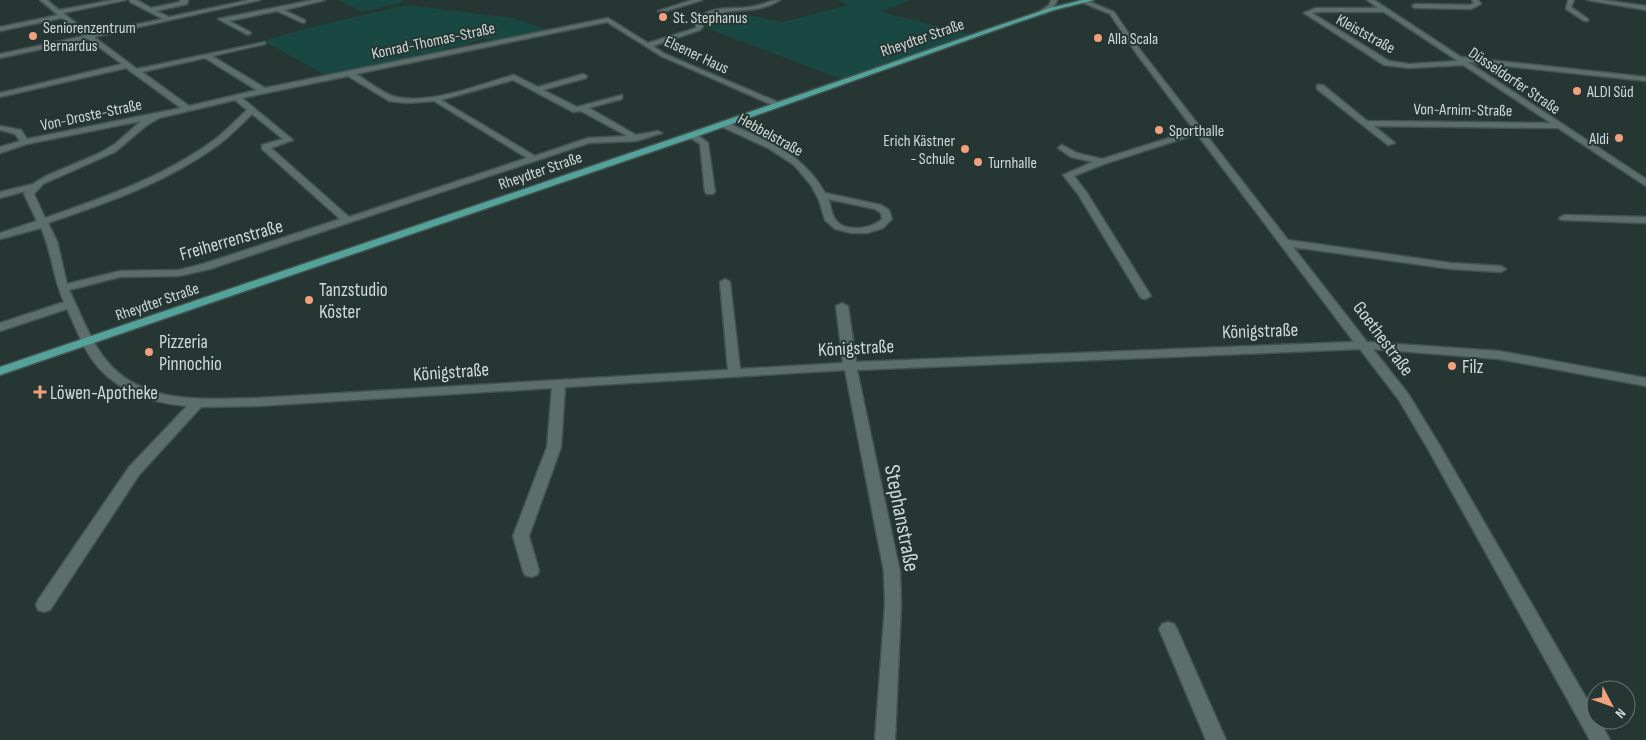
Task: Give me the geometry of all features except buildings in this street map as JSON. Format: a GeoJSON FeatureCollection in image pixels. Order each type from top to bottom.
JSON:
{"type":"FeatureCollection","features":[{"type":"Feature","properties":{"kind":"main road","name":"Rheydter Straße"},"geometry":{"type":"LineString","coordinates":[[0,371],[692,135],[1041,13],[1085,0]]}},
{"type":"Feature","properties":{"kind":"street"},"geometry":{"type":"LineString","coordinates":[[43,0],[188,109]]}},
{"type":"Feature","properties":{"kind":"street"},"geometry":{"type":"LineString","coordinates":[[0,29],[123,0]]}},
{"type":"Feature","properties":{"kind":"street"},"geometry":{"type":"LineString","coordinates":[[134,0],[132,1],[168,19]]}},
{"type":"Feature","properties":{"kind":"street"},"geometry":{"type":"LineString","coordinates":[[151,10],[185,3],[182,1],[185,0]]}},
{"type":"Feature","properties":{"kind":"street"},"geometry":{"type":"LineString","coordinates":[[0,56],[89,35],[257,0]]}},
{"type":"Feature","properties":{"kind":"street"},"geometry":{"type":"LineString","coordinates":[[306,0],[315,1]]}},
{"type":"Feature","properties":{"kind":"street"},"geometry":{"type":"LineString","coordinates":[[224,20],[322,0]]}},
{"type":"Feature","properties":{"kind":"street"},"geometry":{"type":"LineString","coordinates":[[661,11],[699,0],[708,3]]}},
{"type":"Feature","properties":{"kind":"street"},"geometry":{"type":"LineString","coordinates":[[716,6],[725,9],[751,9],[777,0]]}},
{"type":"Feature","properties":{"kind":"street"},"geometry":{"type":"LineString","coordinates":[[1041,13],[1052,6],[1054,0]]}},
{"type":"Feature","properties":{"kind":"street","name":"Goethestraße"},"geometry":{"type":"LineString","coordinates":[[1085,0],[1114,14],[1132,44],[1404,398],[1435,449],[1600,740]]}},
{"type":"Feature","properties":{"kind":"street","name":"Düsseldorfer Straße"},"geometry":{"type":"LineString","coordinates":[[1370,0],[1646,183]]}},
{"type":"Feature","properties":{"kind":"street"},"geometry":{"type":"LineString","coordinates":[[1415,6],[1471,7],[1478,4],[1475,0]]}},
{"type":"Feature","properties":{"kind":"street"},"geometry":{"type":"LineString","coordinates":[[1571,0],[1568,8],[1586,20]]}},
{"type":"Feature","properties":{"kind":"street"},"geometry":{"type":"LineString","coordinates":[[1590,0],[1646,8]]}},
{"type":"Feature","properties":{"kind":"street"},"geometry":{"type":"LineString","coordinates":[[278,9],[303,20]]}},
{"type":"Feature","properties":{"kind":"street"},"geometry":{"type":"LineString","coordinates":[[648,45],[694,31],[700,27],[698,22],[700,19],[725,9]]}},
{"type":"Feature","properties":{"kind":"street","name":"Kleiststraße"},"geometry":{"type":"LineString","coordinates":[[1385,10],[1316,10],[1307,13],[1387,63],[1411,66],[1461,61]]}},
{"type":"Feature","properties":{"kind":"street"},"geometry":{"type":"LineString","coordinates":[[206,11],[248,33]]}},
{"type":"Feature","properties":{"kind":"street","name":"Elsener Haus"},"geometry":{"type":"LineString","coordinates":[[608,20],[663,54],[777,105]]}},
{"type":"Feature","properties":{"kind":"street","name":"Konrad-Thomas-Straße"},"geometry":{"type":"LineString","coordinates":[[0,195],[34,186],[110,151],[128,139],[145,121],[162,114],[608,20]]}},
{"type":"Feature","properties":{"kind":"street"},"geometry":{"type":"LineString","coordinates":[[136,71],[263,43]]}},
{"type":"Feature","properties":{"kind":"street"},"geometry":{"type":"LineString","coordinates":[[205,55],[264,91]]}},
{"type":"Feature","properties":{"kind":"street"},"geometry":{"type":"LineString","coordinates":[[1461,61],[1646,79]]}},
{"type":"Feature","properties":{"kind":"street"},"geometry":{"type":"LineString","coordinates":[[0,95],[128,65]]}},
{"type":"Feature","properties":{"kind":"street"},"geometry":{"type":"LineString","coordinates":[[350,74],[392,99],[413,101],[434,99],[514,77],[576,110],[619,97]]}},
{"type":"Feature","properties":{"kind":"street"},"geometry":{"type":"LineString","coordinates":[[537,89],[583,76]]}},
{"type":"Feature","properties":{"kind":"street"},"geometry":{"type":"LineString","coordinates":[[1320,87],[1391,143]]}},
{"type":"Feature","properties":{"kind":"street"},"geometry":{"type":"LineString","coordinates":[[236,97],[289,140],[265,147],[348,221]]}},
{"type":"Feature","properties":{"kind":"street"},"geometry":{"type":"LineString","coordinates":[[434,99],[534,159]]}},
{"type":"Feature","properties":{"kind":"street"},"geometry":{"type":"LineString","coordinates":[[582,108],[636,138]]}},
{"type":"Feature","properties":{"kind":"street"},"geometry":{"type":"LineString","coordinates":[[0,236],[116,196],[170,171],[216,142],[252,110]]}},
{"type":"Feature","properties":{"kind":"street","name":"Von-Droste-Straße"},"geometry":{"type":"LineString","coordinates":[[0,150],[25,142],[162,114]]}},
{"type":"Feature","properties":{"kind":"street","name":"Von-Arnim-Straße"},"geometry":{"type":"LineString","coordinates":[[1365,123],[1560,126]]}},
{"type":"Feature","properties":{"kind":"street","name":"Hebbelstraße"},"geometry":{"type":"LineString","coordinates":[[722,124],[795,162],[806,172],[821,195],[831,221],[840,227],[853,230],[871,229],[882,225],[887,218],[886,212],[878,207],[821,195]]}},
{"type":"Feature","properties":{"kind":"street","name":"Von-Droste-Straße"},"geometry":{"type":"LineString","coordinates":[[0,128],[18,132],[25,142]]}},
{"type":"Feature","properties":{"kind":"street"},"geometry":{"type":"LineString","coordinates":[[1145,296],[1082,193],[1068,175],[1104,161],[1200,131]]}},
{"type":"Feature","properties":{"kind":"street","name":"Freiherrenstraße"},"geometry":{"type":"LineString","coordinates":[[63,288],[120,274],[179,273],[193,270],[348,221],[588,141],[636,138],[658,133]]}},
{"type":"Feature","properties":{"kind":"street"},"geometry":{"type":"LineString","coordinates":[[692,135],[704,143],[710,192]]}},
{"type":"Feature","properties":{"kind":"street"},"geometry":{"type":"LineString","coordinates":[[1062,148],[1074,155],[1104,161]]}},
{"type":"Feature","properties":{"kind":"street"},"geometry":{"type":"LineString","coordinates":[[34,186],[30,192],[30,198],[54,248],[63,288],[89,341]]}},
{"type":"Feature","properties":{"kind":"street"},"geometry":{"type":"LineString","coordinates":[[1564,218],[1646,220]]}},
{"type":"Feature","properties":{"kind":"street"},"geometry":{"type":"LineString","coordinates":[[1287,244],[1451,266],[1501,269]]}},
{"type":"Feature","properties":{"kind":"street"},"geometry":{"type":"LineString","coordinates":[[724,282],[734,372]]}},
{"type":"Feature","properties":{"kind":"street"},"geometry":{"type":"LineString","coordinates":[[0,327],[70,304]]}},
{"type":"Feature","properties":{"kind":"street","name":"Stephanstraße"},"geometry":{"type":"LineString","coordinates":[[842,306],[850,366],[888,548],[893,581],[885,740]]}},
{"type":"Feature","properties":{"kind":"street","name":"Königstraße"},"geometry":{"type":"LineString","coordinates":[[89,341],[109,372],[128,386],[164,400],[196,403],[258,402],[850,366],[1364,345],[1499,355],[1646,382]]}},
{"type":"Feature","properties":{"kind":"street"},"geometry":{"type":"LineString","coordinates":[[531,571],[521,536],[554,447],[559,383]]}},
{"type":"Feature","properties":{"kind":"street"},"geometry":{"type":"LineString","coordinates":[[44,605],[134,471],[196,403]]}},
{"type":"Feature","properties":{"kind":"street"},"geometry":{"type":"LineString","coordinates":[[1168,629],[1216,740]]}},
{"type":"Feature","properties":{"kind":"shaded area"},"geometry":{"type":"Polygon","coordinates":[[[338,0],[403,0],[401,3],[363,12],[338,0]]]}},
{"type":"Feature","properties":{"kind":"shaded area"},"geometry":{"type":"Polygon","coordinates":[[[838,0],[911,0],[881,12],[972,35],[844,80],[706,28],[704,22],[709,17],[732,12],[783,22],[848,5],[838,0]]]}},
{"type":"Feature","properties":{"kind":"shaded area"},"geometry":{"type":"Polygon","coordinates":[[[407,5],[513,18],[548,30],[500,40],[482,39],[461,46],[325,75],[263,41],[320,25],[407,5]]]}},
{"type":"Feature","properties":{"kind":"place","name":"St. Stephanus"},"geometry":{"type":"Point","coordinates":[663,17]}},
{"type":"Feature","properties":{"kind":"place","name":"Seniorenzentrum Bernardus"},"geometry":{"type":"Point","coordinates":[33,36]}},
{"type":"Feature","properties":{"kind":"place","name":"Alla Scala"},"geometry":{"type":"Point","coordinates":[1098,38]}},
{"type":"Feature","properties":{"kind":"place","name":"ALDI Süd"},"geometry":{"type":"Point","coordinates":[1577,91]}},
{"type":"Feature","properties":{"kind":"place","name":"Sporthalle"},"geometry":{"type":"Point","coordinates":[1159,130]}},
{"type":"Feature","properties":{"kind":"place","name":"Aldi"},"geometry":{"type":"Point","coordinates":[1619,138]}},
{"type":"Feature","properties":{"kind":"place","name":"Erich Kästner - Schule"},"geometry":{"type":"Point","coordinates":[965,149]}},
{"type":"Feature","properties":{"kind":"place","name":"Turnhalle"},"geometry":{"type":"Point","coordinates":[978,162]}},
{"type":"Feature","properties":{"kind":"place","name":"Tanzstudio Köster"},"geometry":{"type":"Point","coordinates":[309,300]}},
{"type":"Feature","properties":{"kind":"place","name":"Pizzeria Pinnochio"},"geometry":{"type":"Point","coordinates":[149,352]}},
{"type":"Feature","properties":{"kind":"place","name":"Filz"},"geometry":{"type":"Point","coordinates":[1452,366]}},
{"type":"Feature","properties":{"kind":"place","name":"Löwen-Apotheke"},"geometry":{"type":"Point","coordinates":[40,392]}}]}
